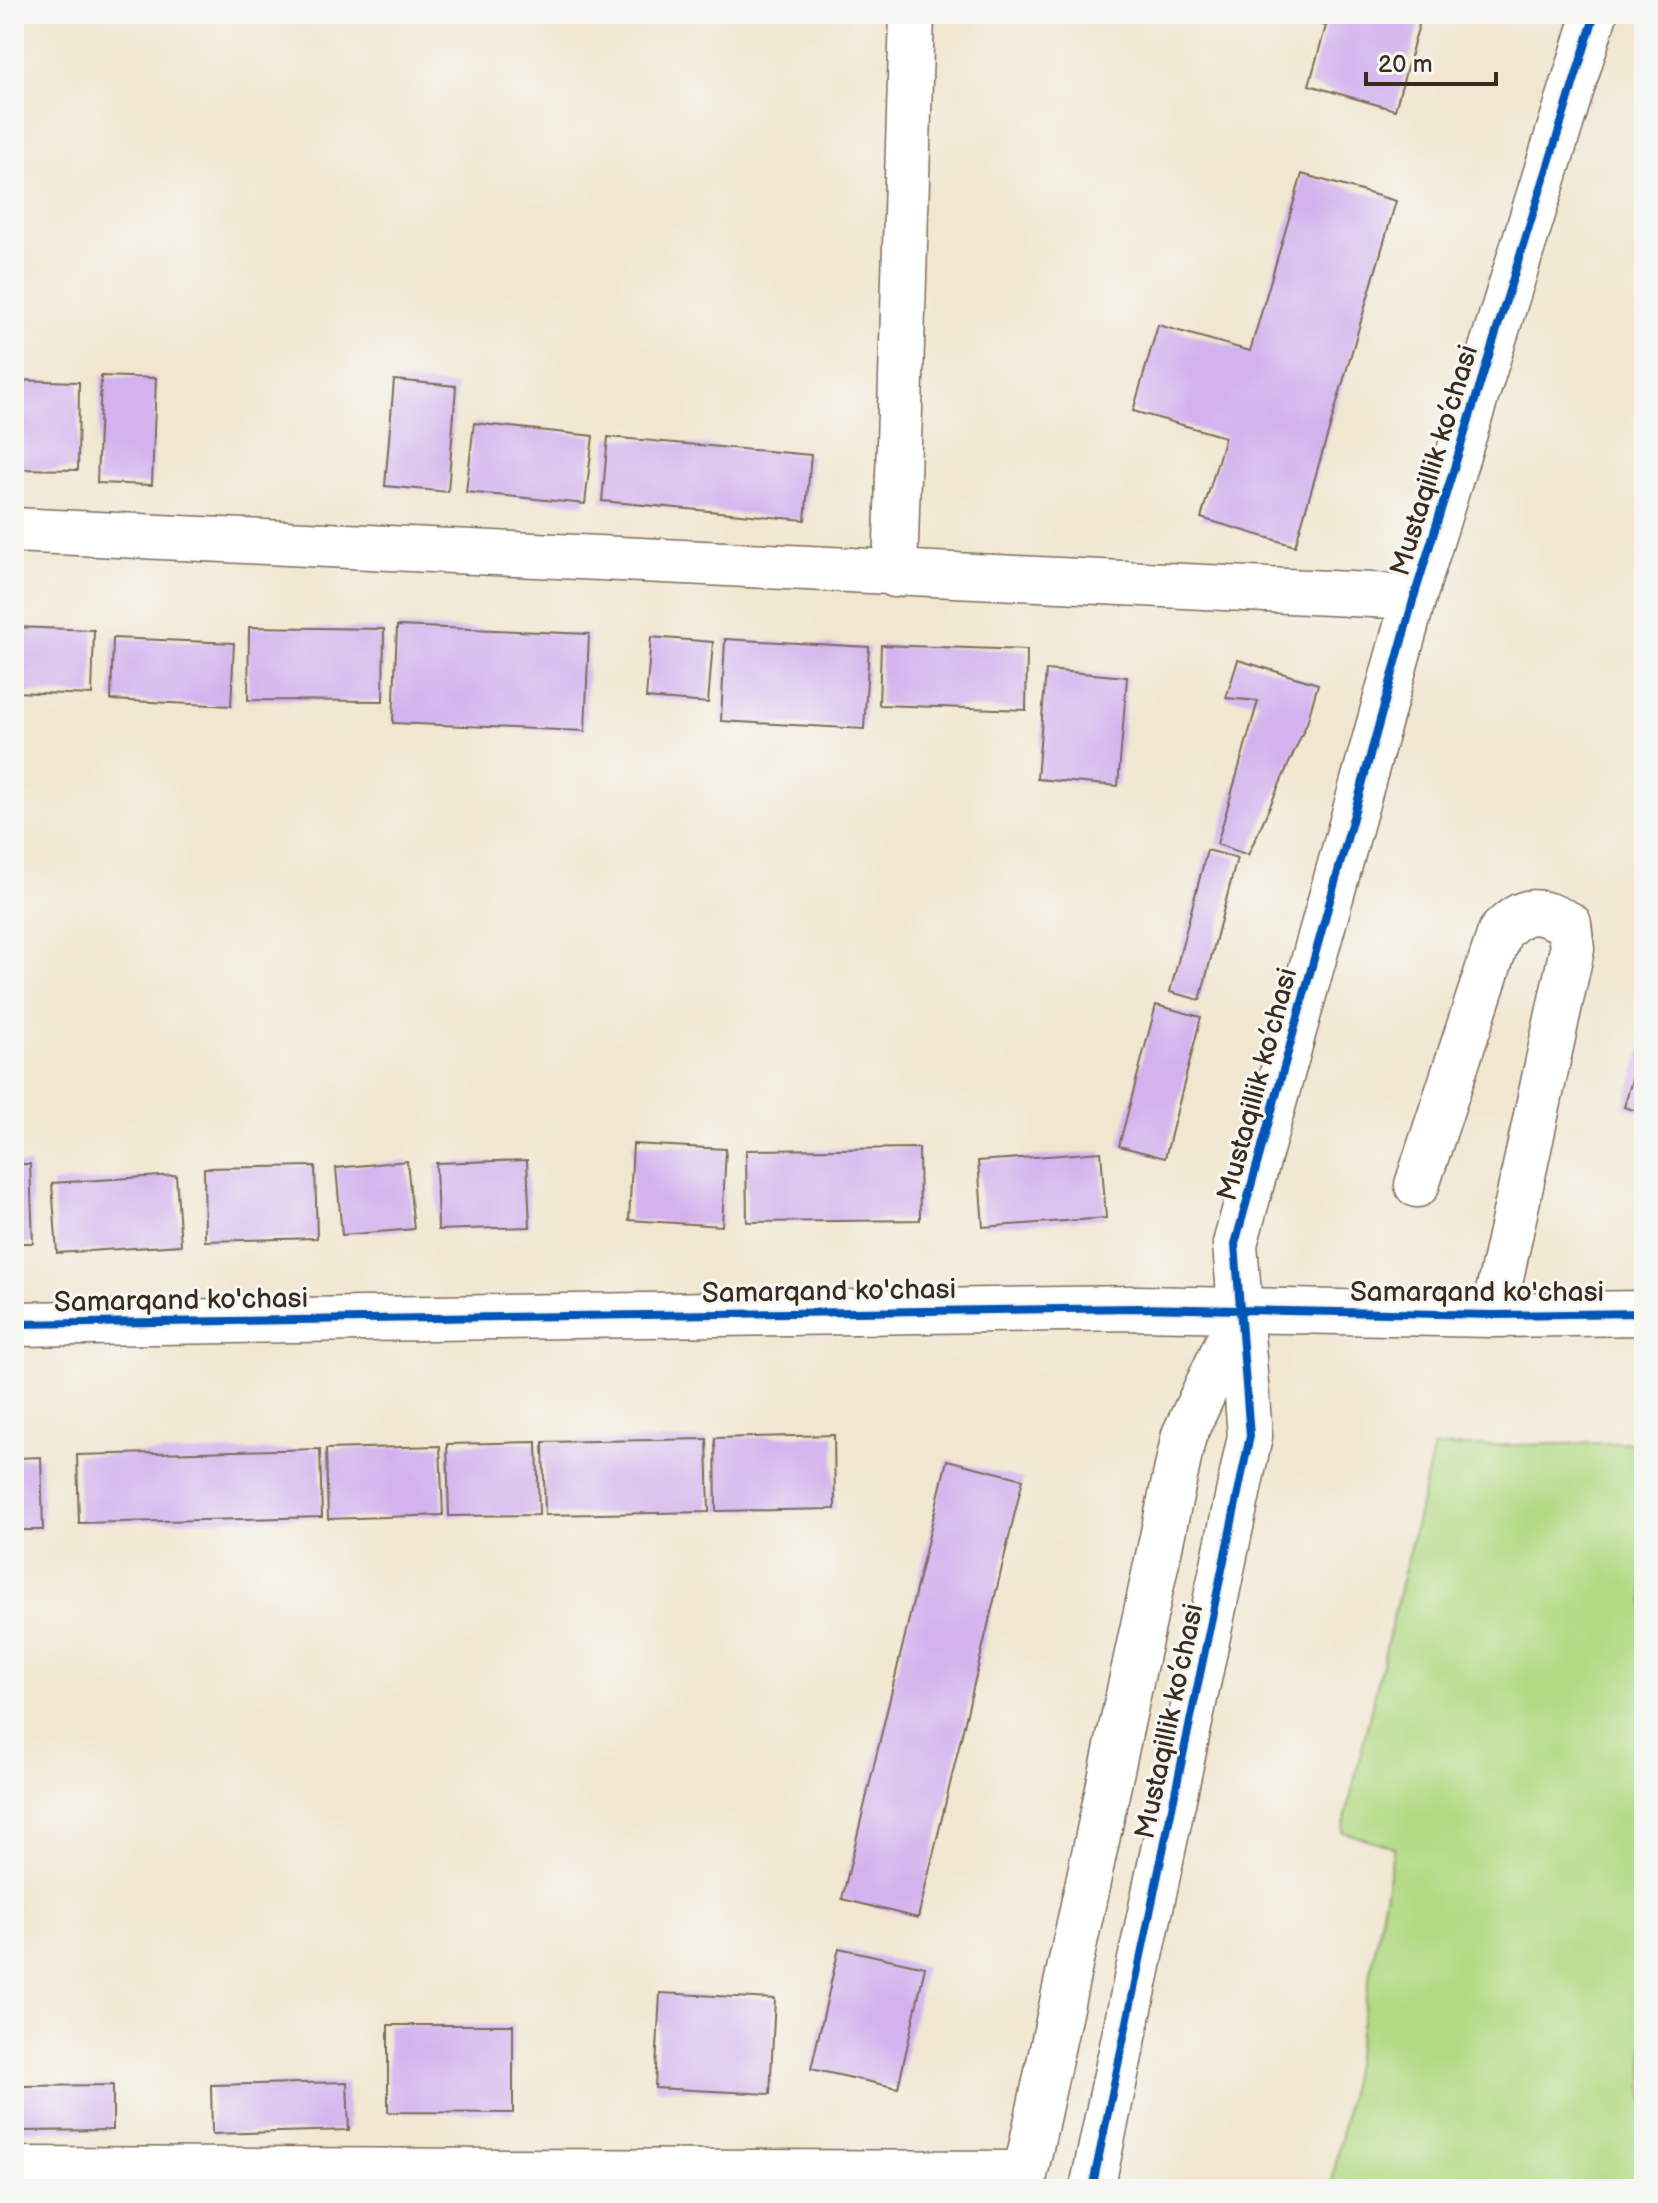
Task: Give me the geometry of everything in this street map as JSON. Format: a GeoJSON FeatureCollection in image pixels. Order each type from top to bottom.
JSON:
{"type":"FeatureCollection","features":[{"type":"Feature","properties":{"kind":"street"},"geometry":{"type":"LineString","coordinates":[[895,575],[912,14]]}},
{"type":"Feature","properties":{"kind":"street","name":"Mustaqillik ko’chasi"},"geometry":{"type":"LineString","coordinates":[[1092,2189],[1250,1436],[1235,1244],[1414,597],[1595,14]]}},
{"type":"Feature","properties":{"kind":"street"},"geometry":{"type":"LineString","coordinates":[[14,530],[895,575],[1414,597]]}},
{"type":"Feature","properties":{"kind":"street"},"geometry":{"type":"LineString","coordinates":[[1417,1185],[1500,932],[1516,915],[1540,911],[1569,924],[1572,949],[1493,1315]]}},
{"type":"Feature","properties":{"kind":"street","name":"Samarqand ko'chasi"},"geometry":{"type":"LineString","coordinates":[[14,1324],[1137,1308],[1493,1315],[1644,1313]]}},
{"type":"Feature","properties":{"kind":"street","name":"Mustaqillik ko’chasi"},"geometry":{"type":"LineString","coordinates":[[1023,2181],[1184,1435],[1242,1311]]}},
{"type":"Feature","properties":{"kind":"street"},"geometry":{"type":"LineString","coordinates":[[14,2169],[1023,2181]]}},
{"type":"Feature","properties":{"kind":"green space"},"geometry":{"type":"Polygon","coordinates":[[[1644,1442],[1644,2189],[1331,2189],[1394,1847],[1342,1832],[1434,1447],[1644,1442]]]}},
{"type":"Feature","properties":{"kind":"building"},"geometry":{"type":"Polygon","coordinates":[[[1287,14],[1422,14],[1395,110],[1309,85],[1326,26],[1287,14]]]}},
{"type":"Feature","properties":{"kind":"building"},"geometry":{"type":"Polygon","coordinates":[[[1302,174],[1396,201],[1295,546],[1201,518],[1225,437],[1133,411],[1158,325],[1250,351],[1302,174]]]}},
{"type":"Feature","properties":{"kind":"building"},"geometry":{"type":"Polygon","coordinates":[[[101,376],[156,378],[152,485],[97,483],[101,376]]]}},
{"type":"Feature","properties":{"kind":"building"},"geometry":{"type":"Polygon","coordinates":[[[14,380],[79,382],[78,470],[14,469],[14,380]]]}},
{"type":"Feature","properties":{"kind":"building"},"geometry":{"type":"Polygon","coordinates":[[[394,380],[456,386],[448,492],[385,486],[394,380]]]}},
{"type":"Feature","properties":{"kind":"building"},"geometry":{"type":"Polygon","coordinates":[[[474,423],[593,436],[585,504],[466,492],[474,423]]]}},
{"type":"Feature","properties":{"kind":"building"},"geometry":{"type":"Polygon","coordinates":[[[608,437],[811,455],[805,520],[602,501],[608,437]]]}},
{"type":"Feature","properties":{"kind":"building"},"geometry":{"type":"Polygon","coordinates":[[[397,626],[589,634],[585,731],[393,723],[397,626]]]}},
{"type":"Feature","properties":{"kind":"building"},"geometry":{"type":"Polygon","coordinates":[[[14,627],[94,630],[92,695],[14,692],[14,627]]]}},
{"type":"Feature","properties":{"kind":"building"},"geometry":{"type":"Polygon","coordinates":[[[249,627],[384,629],[383,701],[248,700],[249,627]]]}},
{"type":"Feature","properties":{"kind":"building"},"geometry":{"type":"Polygon","coordinates":[[[651,637],[713,642],[708,703],[646,698],[651,637]]]}},
{"type":"Feature","properties":{"kind":"building"},"geometry":{"type":"Polygon","coordinates":[[[113,638],[234,643],[231,706],[111,700],[113,638]]]}},
{"type":"Feature","properties":{"kind":"building"},"geometry":{"type":"Polygon","coordinates":[[[725,639],[869,647],[864,729],[721,721],[725,639]]]}},
{"type":"Feature","properties":{"kind":"building"},"geometry":{"type":"Polygon","coordinates":[[[881,645],[1027,650],[1026,710],[879,705],[881,645]]]}},
{"type":"Feature","properties":{"kind":"building"},"geometry":{"type":"Polygon","coordinates":[[[1238,660],[1318,684],[1307,723],[1248,855],[1217,844],[1258,701],[1226,698],[1238,660]]]}},
{"type":"Feature","properties":{"kind":"building"},"geometry":{"type":"Polygon","coordinates":[[[1046,670],[1127,677],[1118,786],[1037,779],[1046,670]]]}},
{"type":"Feature","properties":{"kind":"building"},"geometry":{"type":"Polygon","coordinates":[[[1207,850],[1237,858],[1200,1000],[1170,992],[1207,850]]]}},
{"type":"Feature","properties":{"kind":"building"},"geometry":{"type":"Polygon","coordinates":[[[1156,1005],[1201,1017],[1165,1158],[1119,1146],[1156,1005]]]}},
{"type":"Feature","properties":{"kind":"building"},"geometry":{"type":"Polygon","coordinates":[[[1644,1042],[1644,1113],[1624,1107],[1644,1042]]]}},
{"type":"Feature","properties":{"kind":"building"},"geometry":{"type":"Polygon","coordinates":[[[633,1144],[726,1149],[722,1226],[629,1220],[633,1144]]]}},
{"type":"Feature","properties":{"kind":"building"},"geometry":{"type":"Polygon","coordinates":[[[919,1148],[920,1220],[747,1222],[746,1150],[919,1148]]]}},
{"type":"Feature","properties":{"kind":"building"},"geometry":{"type":"Polygon","coordinates":[[[1101,1152],[1106,1218],[983,1227],[978,1161],[1101,1152]]]}},
{"type":"Feature","properties":{"kind":"building"},"geometry":{"type":"Polygon","coordinates":[[[527,1160],[530,1227],[438,1230],[436,1163],[527,1160]]]}},
{"type":"Feature","properties":{"kind":"building"},"geometry":{"type":"Polygon","coordinates":[[[407,1161],[414,1229],[342,1235],[336,1168],[407,1161]]]}},
{"type":"Feature","properties":{"kind":"building"},"geometry":{"type":"Polygon","coordinates":[[[14,1164],[30,1164],[33,1243],[14,1243],[14,1164]]]}},
{"type":"Feature","properties":{"kind":"building"},"geometry":{"type":"Polygon","coordinates":[[[315,1166],[317,1238],[205,1241],[204,1168],[315,1166]]]}},
{"type":"Feature","properties":{"kind":"building"},"geometry":{"type":"Polygon","coordinates":[[[176,1175],[181,1245],[57,1253],[52,1183],[176,1175]]]}},
{"type":"Feature","properties":{"kind":"building"},"geometry":{"type":"Polygon","coordinates":[[[834,1435],[835,1509],[716,1511],[715,1438],[834,1435]]]}},
{"type":"Feature","properties":{"kind":"building"},"geometry":{"type":"Polygon","coordinates":[[[707,1439],[709,1512],[545,1515],[543,1442],[707,1439]]]}},
{"type":"Feature","properties":{"kind":"building"},"geometry":{"type":"Polygon","coordinates":[[[537,1442],[539,1515],[449,1516],[447,1444],[537,1442]]]}},
{"type":"Feature","properties":{"kind":"building"},"geometry":{"type":"Polygon","coordinates":[[[440,1446],[443,1515],[328,1519],[326,1449],[440,1446]]]}},
{"type":"Feature","properties":{"kind":"building"},"geometry":{"type":"Polygon","coordinates":[[[320,1449],[322,1517],[79,1523],[77,1455],[320,1449]]]}},
{"type":"Feature","properties":{"kind":"building"},"geometry":{"type":"Polygon","coordinates":[[[41,1457],[43,1530],[14,1530],[14,1458],[41,1457]]]}},
{"type":"Feature","properties":{"kind":"building"},"geometry":{"type":"Polygon","coordinates":[[[947,1460],[1023,1479],[918,1918],[842,1899],[947,1460]]]}},
{"type":"Feature","properties":{"kind":"building"},"geometry":{"type":"Polygon","coordinates":[[[839,1948],[925,1967],[898,2088],[811,2069],[839,1948]]]}},
{"type":"Feature","properties":{"kind":"building"},"geometry":{"type":"Polygon","coordinates":[[[660,1993],[775,1999],[770,2094],[655,2088],[660,1993]]]}},
{"type":"Feature","properties":{"kind":"building"},"geometry":{"type":"Polygon","coordinates":[[[388,2025],[513,2025],[513,2113],[388,2112],[388,2025]]]}},
{"type":"Feature","properties":{"kind":"building"},"geometry":{"type":"Polygon","coordinates":[[[347,2082],[349,2130],[212,2134],[211,2085],[347,2082]]]}},
{"type":"Feature","properties":{"kind":"building"},"geometry":{"type":"Polygon","coordinates":[[[113,2085],[113,2130],[17,2131],[17,2086],[113,2085]]]}},
{"type":"Feature","properties":{"kind":"cycle path"},"geometry":{"type":"LineString","coordinates":[[1092,2189],[1250,1436],[1235,1244],[1414,597],[1595,14]]}},
{"type":"Feature","properties":{"kind":"cycle path"},"geometry":{"type":"LineString","coordinates":[[14,1324],[1137,1308],[1493,1315],[1644,1313]]}}]}
